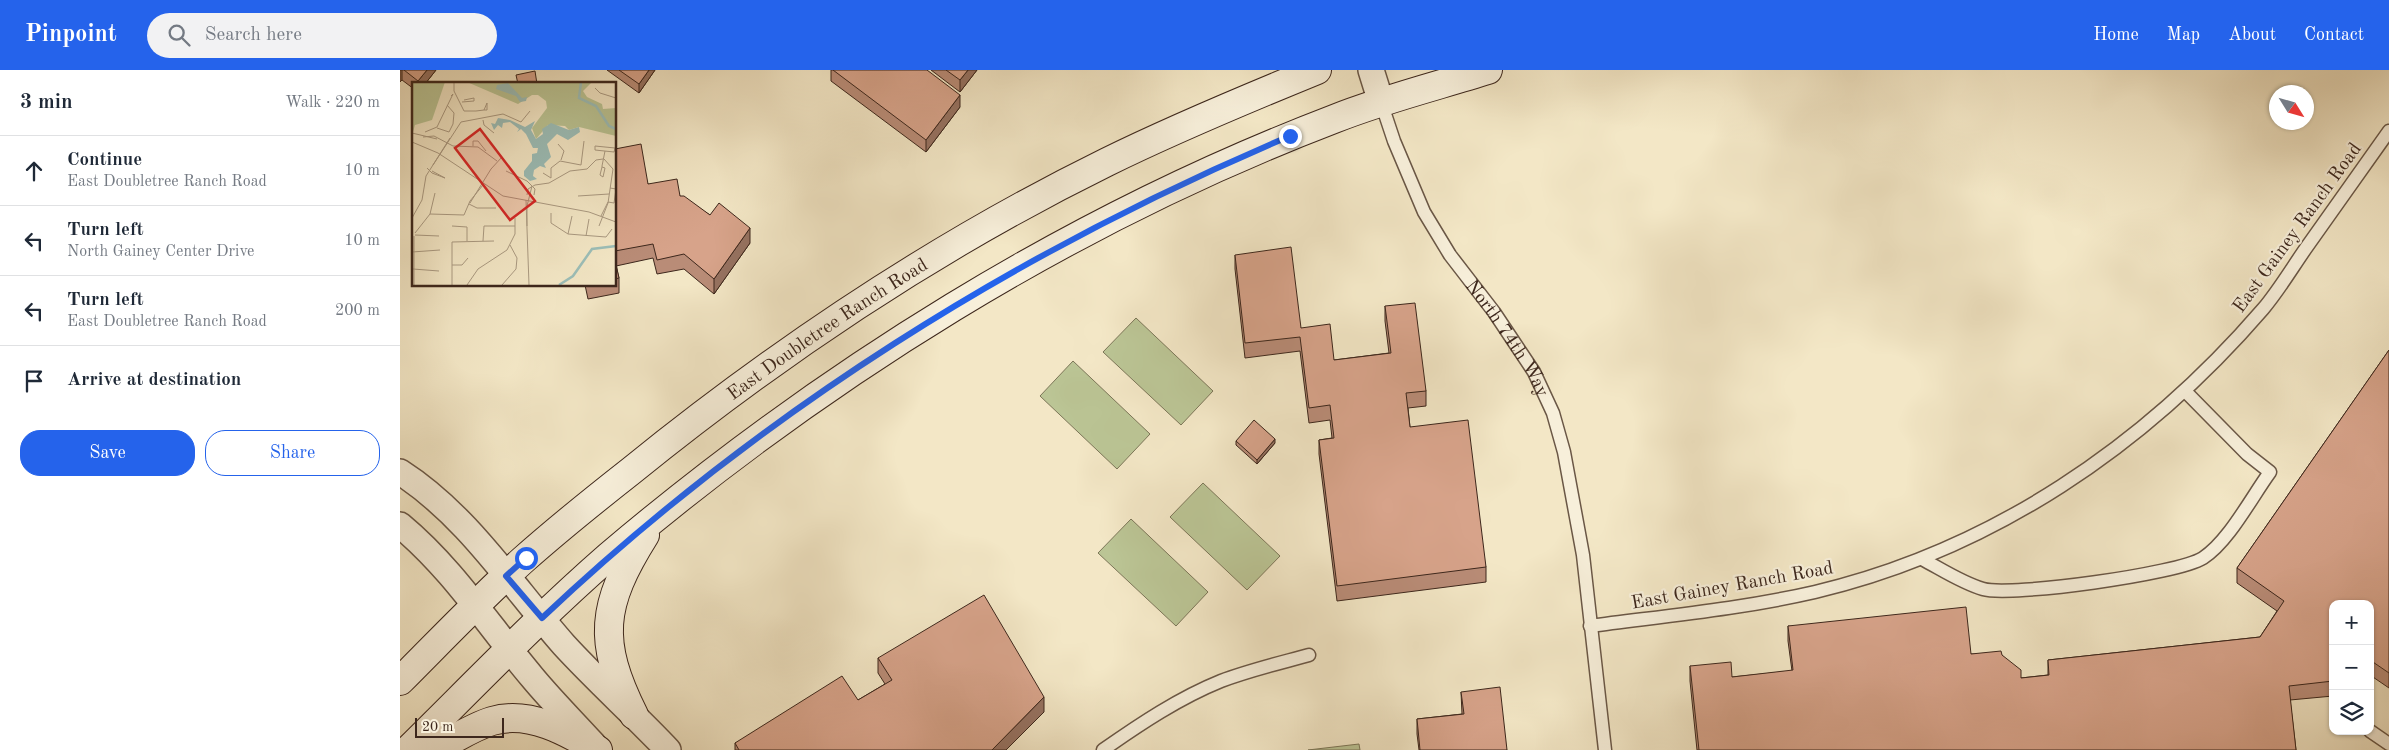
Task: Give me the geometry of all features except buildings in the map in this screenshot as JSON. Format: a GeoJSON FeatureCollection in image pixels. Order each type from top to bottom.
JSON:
{"type":"FeatureCollection","features":[{"type":"Feature","properties":{"kind":"main road","name":"East Doubletree Ranch Road"},"geometry":{"type":"LineString","coordinates":[[400,681],[506,576],[590,503],[722,398],[870,295],[968,237],[1104,164],[1165,134],[1316,70]]}},
{"type":"Feature","properties":{"kind":"main road"},"geometry":{"type":"LineString","coordinates":[[408,750],[542,618],[606,559],[657,516],[748,444],[827,387],[919,327],[1105,222],[1196,177],[1290,136],[1381,102],[1488,70]]}},
{"type":"Feature","properties":{"kind":"main road"},"geometry":{"type":"LineString","coordinates":[[634,715],[614,670],[608,647],[607,626],[612,603],[624,572],[657,516]]}},
{"type":"Feature","properties":{"kind":"main road"},"geometry":{"type":"LineString","coordinates":[[434,750],[475,728],[510,718],[555,728],[598,750]]}},
{"type":"Feature","properties":{"kind":"street","name":"North 74th Way"},"geometry":{"type":"LineString","coordinates":[[1370,70],[1381,102]]}},
{"type":"Feature","properties":{"kind":"street"},"geometry":{"type":"LineString","coordinates":[[400,472],[419,484],[446,508],[565,646],[668,750]]}},
{"type":"Feature","properties":{"kind":"street"},"geometry":{"type":"LineString","coordinates":[[400,525],[430,551],[476,605],[532,677],[598,750]]}},
{"type":"Feature","properties":{"kind":"lane","name":"North 74th Way"},"geometry":{"type":"LineString","coordinates":[[1381,102],[1392,137],[1424,212],[1450,255],[1494,312],[1534,372],[1553,413],[1564,452],[1583,555],[1605,750]]}},
{"type":"Feature","properties":{"kind":"lane","name":"East Gainey Ranch Road"},"geometry":{"type":"LineString","coordinates":[[1590,626],[1782,598],[1848,583],[1922,559],[1991,527],[2057,490],[2134,435],[2185,391],[2264,307],[2389,131]]}},
{"type":"Feature","properties":{"kind":"lane"},"geometry":{"type":"LineString","coordinates":[[1922,559],[1976,586],[2001,592],[2042,589],[2178,568],[2203,558],[2222,541],[2270,472],[2247,454],[2185,391]]}},
{"type":"Feature","properties":{"kind":"lane"},"geometry":{"type":"LineString","coordinates":[[1103,750],[1151,717],[1203,689],[1239,674],[1309,655]]}},
{"type":"Feature","properties":{"kind":"lane"},"geometry":{"type":"LineString","coordinates":[[2374,734],[2389,744]]}},
{"type":"Feature","properties":{"kind":"green space"},"geometry":{"type":"Polygon","coordinates":[[[1136,318],[1213,391],[1181,425],[1103,352],[1136,318]]]}},
{"type":"Feature","properties":{"kind":"green space"},"geometry":{"type":"Polygon","coordinates":[[[1073,361],[1150,434],[1117,469],[1040,396],[1073,361]]]}},
{"type":"Feature","properties":{"kind":"green space"},"geometry":{"type":"Polygon","coordinates":[[[1203,483],[1280,556],[1247,590],[1170,517],[1203,483]]]}},
{"type":"Feature","properties":{"kind":"green space"},"geometry":{"type":"Polygon","coordinates":[[[1131,519],[1208,592],[1176,626],[1098,553],[1131,519]]]}},
{"type":"Feature","properties":{"kind":"green space"},"geometry":{"type":"Polygon","coordinates":[[[1359,744],[1360,750],[1308,750],[1359,744]]]}},
{"type":"Feature","properties":{"kind":"route"},"geometry":{"type":"LineString","coordinates":[[526,558],[506,576],[542,618],[606,559],[748,444],[834,382],[919,327],[1039,258],[1154,197],[1290,136]]}}]}
